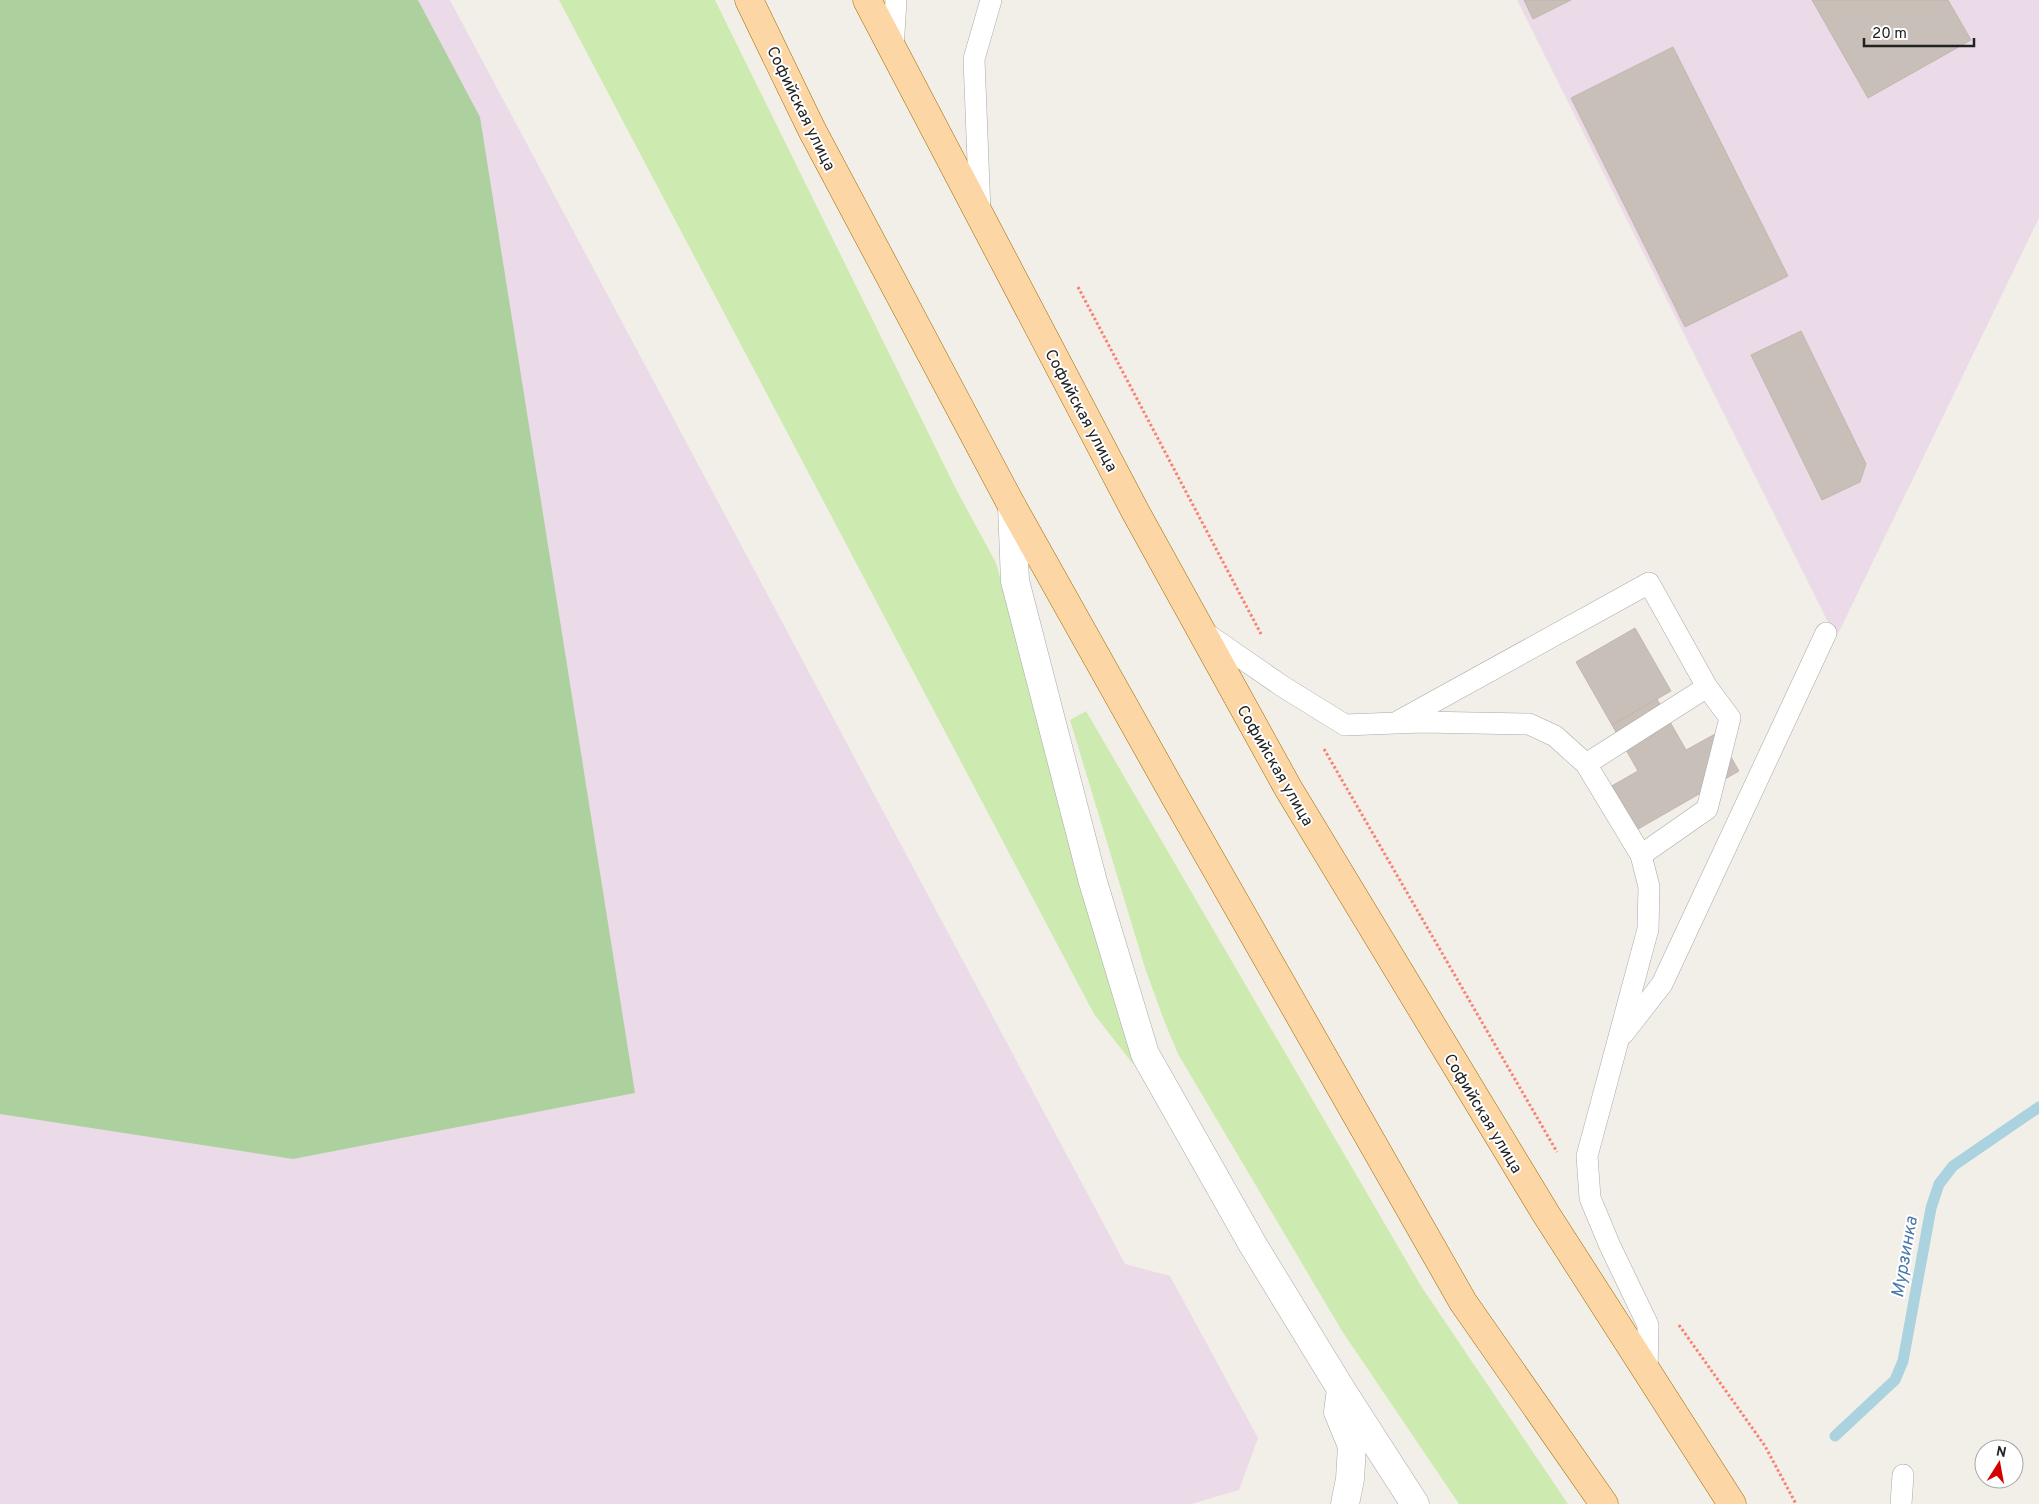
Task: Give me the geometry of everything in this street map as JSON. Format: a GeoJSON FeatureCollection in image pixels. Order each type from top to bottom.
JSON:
{"type":"FeatureCollection","features":[{"type":"Feature","properties":{"kind":"main road","name":"Софийская улица"},"geometry":{"type":"LineString","coordinates":[[749,0],[812,130],[1012,506],[1179,804],[1463,1302],[1604,1504]]}},
{"type":"Feature","properties":{"kind":"main road","name":"Софийская улица"},"geometry":{"type":"LineString","coordinates":[[867,0],[1135,511],[1288,788],[1546,1214],[1732,1504]]}},
{"type":"Feature","properties":{"kind":"street","name":"Софийская улица"},"geometry":{"type":"LineString","coordinates":[[1012,506],[1015,581],[1093,882],[1145,1054],[1253,1245],[1415,1504]]}},
{"type":"Feature","properties":{"kind":"street"},"geometry":{"type":"LineString","coordinates":[[1341,1388],[1338,1412],[1352,1446],[1350,1479],[1345,1504]]}},
{"type":"Feature","properties":{"kind":"lane"},"geometry":{"type":"LineString","coordinates":[[893,49],[896,0]]}},
{"type":"Feature","properties":{"kind":"lane"},"geometry":{"type":"LineString","coordinates":[[980,217],[974,60],[991,0]]}},
{"type":"Feature","properties":{"kind":"lane"},"geometry":{"type":"LineString","coordinates":[[1395,723],[1649,583],[1707,687],[1730,718],[1707,809],[1641,855]]}},
{"type":"Feature","properties":{"kind":"lane"},"geometry":{"type":"LineString","coordinates":[[1200,630],[1282,686],[1345,725],[1395,723],[1529,724],[1555,736],[1586,764],[1641,855],[1649,887],[1648,929],[1616,1042],[1587,1156],[1590,1198],[1610,1246],[1648,1325],[1647,1372]]}},
{"type":"Feature","properties":{"kind":"lane"},"geometry":{"type":"LineString","coordinates":[[1616,1042],[1662,984],[1826,633]]}},
{"type":"Feature","properties":{"kind":"lane"},"geometry":{"type":"LineString","coordinates":[[1586,764],[1707,687]]}},
{"type":"Feature","properties":{"kind":"lane"},"geometry":{"type":"LineString","coordinates":[[1901,1504],[1903,1475]]}},
{"type":"Feature","properties":{"kind":"path"},"geometry":{"type":"LineString","coordinates":[[1078,287],[1264,640]]}},
{"type":"Feature","properties":{"kind":"path"},"geometry":{"type":"LineString","coordinates":[[1322,744],[1551,1143],[1590,1198]]}},
{"type":"Feature","properties":{"kind":"path"},"geometry":{"type":"LineString","coordinates":[[1675,1318],[1764,1446],[1796,1504]]}},
{"type":"Feature","properties":{"kind":"shaded area"},"geometry":{"type":"Polygon","coordinates":[[[0,0],[450,0],[1125,1264],[1170,1276],[1258,1438],[1239,1490],[1191,1504],[0,1504],[0,0]]]}},
{"type":"Feature","properties":{"kind":"shaded area"},"geometry":{"type":"Polygon","coordinates":[[[1517,0],[2039,0],[2039,218],[1836,638],[1517,0]]]}},
{"type":"Feature","properties":{"kind":"green space"},"geometry":{"type":"Polygon","coordinates":[[[0,0],[418,0],[480,117],[635,1093],[293,1159],[0,1114],[0,0]]]}},
{"type":"Feature","properties":{"kind":"green space"},"geometry":{"type":"Polygon","coordinates":[[[559,0],[715,0],[956,489],[996,563],[1137,1061],[1133,1064],[1094,1014],[559,0]]]}},
{"type":"Feature","properties":{"kind":"green space"},"geometry":{"type":"Polygon","coordinates":[[[1086,711],[1421,1286],[1568,1504],[1459,1504],[1342,1331],[1178,1054],[1165,1023],[1145,968],[1070,720],[1086,711]]]}},
{"type":"Feature","properties":{"kind":"building"},"geometry":{"type":"Polygon","coordinates":[[[1524,0],[1571,0],[1533,19],[1524,0]]]}},
{"type":"Feature","properties":{"kind":"building"},"geometry":{"type":"Polygon","coordinates":[[[1812,0],[1948,0],[1971,40],[1868,98],[1812,0]]]}},
{"type":"Feature","properties":{"kind":"building"},"geometry":{"type":"Polygon","coordinates":[[[1673,47],[1788,276],[1685,327],[1571,98],[1673,47]]]}},
{"type":"Feature","properties":{"kind":"building"},"geometry":{"type":"Polygon","coordinates":[[[1801,331],[1866,464],[1860,482],[1822,500],[1751,355],[1801,331]]]}},
{"type":"Feature","properties":{"kind":"building"},"geometry":{"type":"Polygon","coordinates":[[[1635,628],[1671,691],[1612,725],[1576,662],[1635,628]]]}},
{"type":"Feature","properties":{"kind":"building"},"geometry":{"type":"Polygon","coordinates":[[[1657,699],[1686,750],[1717,733],[1739,771],[1633,832],[1608,788],[1638,771],[1612,725],[1657,699]]]}},
{"type":"Feature","properties":{"kind":"waterway","name":"Мурзинка"},"geometry":{"type":"LineString","coordinates":[[1835,1436],[1895,1380],[1903,1361],[1931,1208],[1939,1184],[1953,1166],[2039,1107]]}}]}
